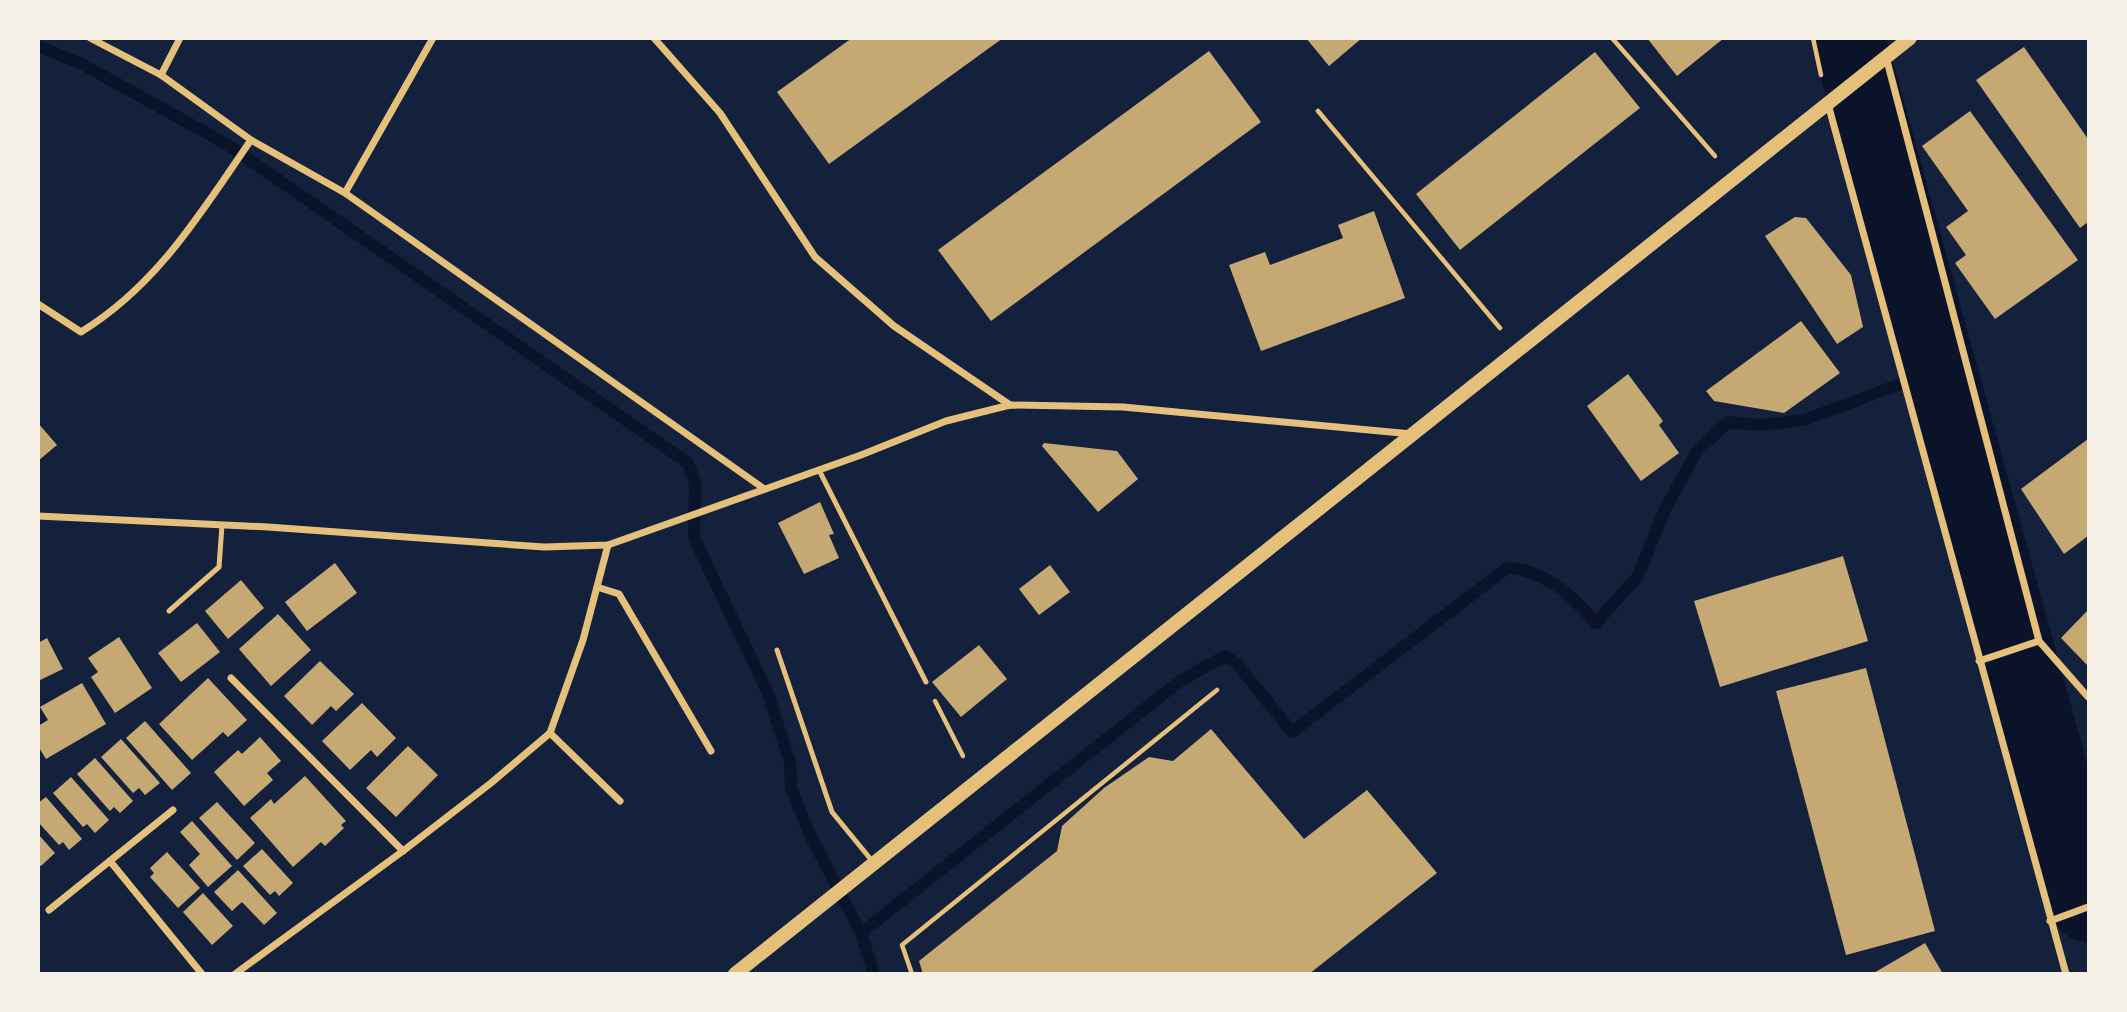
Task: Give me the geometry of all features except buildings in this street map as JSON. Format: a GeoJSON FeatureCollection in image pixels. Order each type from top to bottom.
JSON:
{"type":"FeatureCollection","features":[{"type":"Feature","properties":{"kind":"main road"},"geometry":{"type":"LineString","coordinates":[[735,974],[1910,38]]}},
{"type":"Feature","properties":{"kind":"street"},"geometry":{"type":"LineString","coordinates":[[90,38],[161,75],[251,140],[345,193],[763,488]]}},
{"type":"Feature","properties":{"kind":"street"},"geometry":{"type":"LineString","coordinates":[[161,75],[180,38]]}},
{"type":"Feature","properties":{"kind":"street"},"geometry":{"type":"LineString","coordinates":[[345,193],[433,38]]}},
{"type":"Feature","properties":{"kind":"street"},"geometry":{"type":"LineString","coordinates":[[654,38],[720,113],[815,257],[894,326],[1010,405]]}},
{"type":"Feature","properties":{"kind":"street"},"geometry":{"type":"LineString","coordinates":[[1885,56],[2039,641],[2088,697]]}},
{"type":"Feature","properties":{"kind":"street"},"geometry":{"type":"LineString","coordinates":[[1828,103],[2066,974]]}},
{"type":"Feature","properties":{"kind":"street"},"geometry":{"type":"LineString","coordinates":[[38,304],[81,332],[103,319],[163,265],[251,140]]}},
{"type":"Feature","properties":{"kind":"street"},"geometry":{"type":"LineString","coordinates":[[38,516],[222,525],[544,547],[608,545],[946,421],[1010,405],[1123,407],[1413,434]]}},
{"type":"Feature","properties":{"kind":"street"},"geometry":{"type":"LineString","coordinates":[[236,974],[403,851],[550,733],[583,640],[608,545]]}},
{"type":"Feature","properties":{"kind":"street"},"geometry":{"type":"LineString","coordinates":[[597,587],[619,594],[711,751]]}},
{"type":"Feature","properties":{"kind":"street"},"geometry":{"type":"LineString","coordinates":[[1979,661],[2039,641]]}},
{"type":"Feature","properties":{"kind":"street"},"geometry":{"type":"LineString","coordinates":[[231,678],[403,851]]}},
{"type":"Feature","properties":{"kind":"street"},"geometry":{"type":"LineString","coordinates":[[550,733],[620,801]]}},
{"type":"Feature","properties":{"kind":"street"},"geometry":{"type":"LineString","coordinates":[[49,911],[173,810]]}},
{"type":"Feature","properties":{"kind":"street"},"geometry":{"type":"LineString","coordinates":[[110,861],[202,974]]}},
{"type":"Feature","properties":{"kind":"street"},"geometry":{"type":"LineString","coordinates":[[2050,921],[2088,907]]}},
{"type":"Feature","properties":{"kind":"lane"},"geometry":{"type":"LineString","coordinates":[[818,470],[926,682]]}},
{"type":"Feature","properties":{"kind":"lane"},"geometry":{"type":"LineString","coordinates":[[169,611],[219,567],[222,525]]}},
{"type":"Feature","properties":{"kind":"lane"},"geometry":{"type":"LineString","coordinates":[[776,650],[832,812],[873,862]]}},
{"type":"Feature","properties":{"kind":"path"},"geometry":{"type":"LineString","coordinates":[[1612,38],[1734,178]]}},
{"type":"Feature","properties":{"kind":"path"},"geometry":{"type":"LineString","coordinates":[[1318,111],[1518,350]]}},
{"type":"Feature","properties":{"kind":"path"},"geometry":{"type":"LineString","coordinates":[[926,682],[976,782]]}},
{"type":"Feature","properties":{"kind":"path"},"geometry":{"type":"LineString","coordinates":[[912,974],[902,945],[1217,690]]}},
{"type":"Feature","properties":{"kind":"waterway"},"geometry":{"type":"LineString","coordinates":[[1848,38],[2088,905]]}},
{"type":"Feature","properties":{"kind":"waterway"},"geometry":{"type":"LineString","coordinates":[[38,46],[80,63],[228,145],[688,463],[695,483],[694,538],[767,691],[790,762],[791,788],[809,833],[861,933],[874,974]]}},
{"type":"Feature","properties":{"kind":"waterway"},"geometry":{"type":"LineString","coordinates":[[861,933],[1180,681],[1225,656],[1237,664],[1292,732],[1507,568],[1534,573],[1546,579],[1567,594],[1596,623],[1638,576],[1665,509],[1697,451],[1728,422],[1760,425],[1804,420],[1941,369]]}}]}
